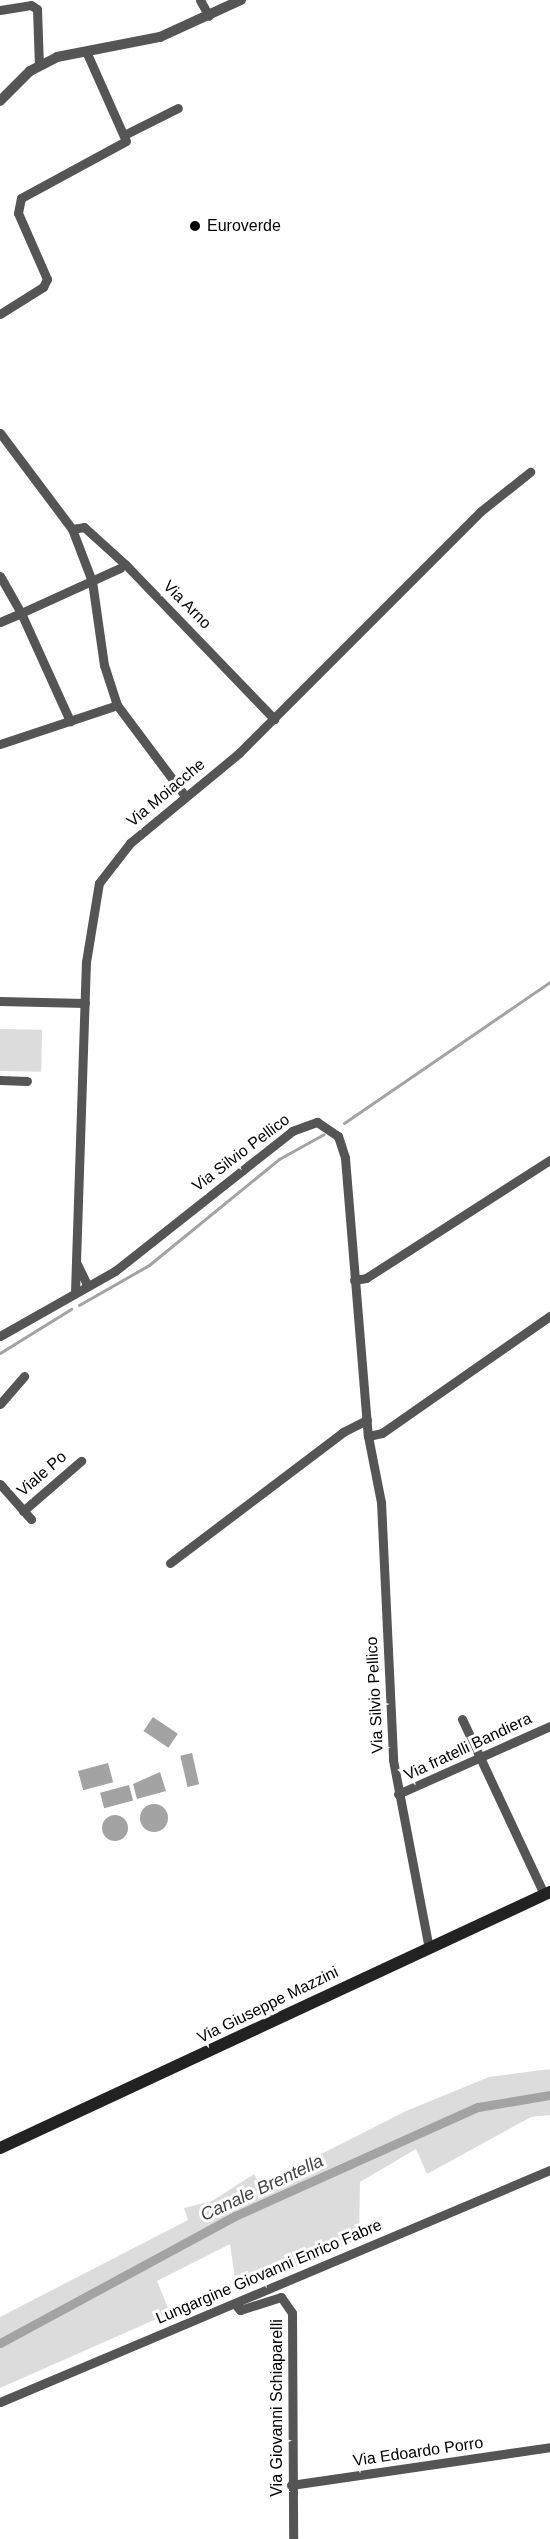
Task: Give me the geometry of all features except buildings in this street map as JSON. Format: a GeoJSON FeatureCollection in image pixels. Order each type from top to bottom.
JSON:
{"type":"FeatureCollection","features":[{"type":"Feature","properties":{"kind":"main road","name":"Via Giuseppe Mazzini"},"geometry":{"type":"LineString","coordinates":[[0,2148],[547,1893]]}},
{"type":"Feature","properties":{"kind":"street"},"geometry":{"type":"LineString","coordinates":[[200,0],[209,16]]}},
{"type":"Feature","properties":{"kind":"street"},"geometry":{"type":"LineString","coordinates":[[0,101],[39,65],[86,51],[160,37],[241,0]]}},
{"type":"Feature","properties":{"kind":"street"},"geometry":{"type":"LineString","coordinates":[[0,10],[31,6],[37,9],[39,65]]}},
{"type":"Feature","properties":{"kind":"street"},"geometry":{"type":"LineString","coordinates":[[0,314],[43,287],[47,279],[18,204],[21,198],[123,146],[126,134],[86,51]]}},
{"type":"Feature","properties":{"kind":"street"},"geometry":{"type":"LineString","coordinates":[[126,134],[178,108]]}},
{"type":"Feature","properties":{"kind":"street"},"geometry":{"type":"LineString","coordinates":[[0,433],[72,529],[92,581],[104,665],[117,705],[185,796]]}},
{"type":"Feature","properties":{"kind":"street","name":"Via Moiacche"},"geometry":{"type":"LineString","coordinates":[[75,1292],[74,1257],[87,939],[99,883],[116,856],[274,719],[481,511],[530,472]]}},
{"type":"Feature","properties":{"kind":"street","name":"Via Arno"},"geometry":{"type":"LineString","coordinates":[[72,529],[84,527],[126,565],[274,719]]}},
{"type":"Feature","properties":{"kind":"street"},"geometry":{"type":"LineString","coordinates":[[0,622],[120,568]]}},
{"type":"Feature","properties":{"kind":"street"},"geometry":{"type":"LineString","coordinates":[[0,576],[21,613],[70,721]]}},
{"type":"Feature","properties":{"kind":"street"},"geometry":{"type":"LineString","coordinates":[[0,744],[117,705]]}},
{"type":"Feature","properties":{"kind":"street"},"geometry":{"type":"LineString","coordinates":[[0,1001],[85,1003]]}},
{"type":"Feature","properties":{"kind":"street"},"geometry":{"type":"LineString","coordinates":[[0,1080],[27,1081]]}},
{"type":"Feature","properties":{"kind":"street","name":"Via Silvio Pellico"},"geometry":{"type":"LineString","coordinates":[[75,1292],[115,1270],[292,1131],[317,1122],[334,1130],[345,1158],[368,1436],[383,1522],[388,1704],[398,1794],[429,1949]]}},
{"type":"Feature","properties":{"kind":"street"},"geometry":{"type":"LineString","coordinates":[[354,1280],[366,1278],[550,1160]]}},
{"type":"Feature","properties":{"kind":"street","name":"Via Moiacche"},"geometry":{"type":"LineString","coordinates":[[74,1257],[87,1286]]}},
{"type":"Feature","properties":{"kind":"street"},"geometry":{"type":"LineString","coordinates":[[0,1336],[75,1292]]}},
{"type":"Feature","properties":{"kind":"street"},"geometry":{"type":"LineString","coordinates":[[368,1436],[382,1433],[550,1316]]}},
{"type":"Feature","properties":{"kind":"street"},"geometry":{"type":"LineString","coordinates":[[0,1404],[24,1376]]}},
{"type":"Feature","properties":{"kind":"street"},"geometry":{"type":"LineString","coordinates":[[170,1563],[343,1432],[367,1420]]}},
{"type":"Feature","properties":{"kind":"street","name":"Viale Po"},"geometry":{"type":"LineString","coordinates":[[23,1511],[81,1461]]}},
{"type":"Feature","properties":{"kind":"street","name":"Viale Po"},"geometry":{"type":"LineString","coordinates":[[0,1484],[31,1519]]}},
{"type":"Feature","properties":{"kind":"street"},"geometry":{"type":"LineString","coordinates":[[462,1719],[547,1893]]}},
{"type":"Feature","properties":{"kind":"street","name":"Via fratelli Bandiera"},"geometry":{"type":"LineString","coordinates":[[398,1794],[550,1726]]}},
{"type":"Feature","properties":{"kind":"street","name":"Lungargine Giovanni Enrico Fabre"},"geometry":{"type":"LineString","coordinates":[[0,2402],[550,2170]]}},
{"type":"Feature","properties":{"kind":"street","name":"Via Giovanni Schiaparelli"},"geometry":{"type":"LineString","coordinates":[[235,2304],[240,2310],[280,2297],[288,2302],[293,2539]]}},
{"type":"Feature","properties":{"kind":"street","name":"Via Edoardo Porro"},"geometry":{"type":"LineString","coordinates":[[291,2485],[550,2447]]}},
{"type":"Feature","properties":{"kind":"shaded area"},"geometry":{"type":"Polygon","coordinates":[[[0,1029],[42,1030],[41,1072],[0,1071],[0,1029]]]}},
{"type":"Feature","properties":{"kind":"shaded area"},"geometry":{"type":"Polygon","coordinates":[[[153,1717],[178,1734],[168,1748],[143,1731],[153,1717]]]}},
{"type":"Feature","properties":{"kind":"shaded area"},"geometry":{"type":"Polygon","coordinates":[[[192,1753],[199,1784],[188,1787],[180,1756],[192,1753]]]}},
{"type":"Feature","properties":{"kind":"shaded area"},"geometry":{"type":"Polygon","coordinates":[[[108,1763],[113,1782],[83,1790],[78,1771],[108,1763]]]}},
{"type":"Feature","properties":{"kind":"shaded area"},"geometry":{"type":"Polygon","coordinates":[[[160,1772],[166,1791],[137,1799],[133,1784],[160,1772]]]}},
{"type":"Feature","properties":{"kind":"shaded area"},"geometry":{"type":"Polygon","coordinates":[[[129,1785],[133,1800],[104,1808],[100,1793],[129,1785]]]}},
{"type":"Feature","properties":{"kind":"shaded area"},"geometry":{"type":"Polygon","coordinates":[[[154,1804],[164,1808],[168,1818],[164,1828],[154,1832],[144,1828],[140,1818],[144,1808],[154,1804]]]}},
{"type":"Feature","properties":{"kind":"shaded area"},"geometry":{"type":"Polygon","coordinates":[[[115,1815],[124,1819],[128,1828],[124,1837],[115,1841],[106,1837],[102,1828],[106,1819],[115,1815]]]}},
{"type":"Feature","properties":{"kind":"shaded area"},"geometry":{"type":"Polygon","coordinates":[[[550,2069],[550,2115],[531,2117],[427,2174],[416,2149],[360,2182],[359,2239],[237,2293],[230,2244],[157,2281],[170,2313],[0,2388],[0,2317],[188,2220],[184,2208],[212,2201],[254,2174],[260,2185],[406,2111],[489,2077],[550,2069]]]}},
{"type":"Feature","properties":{"kind":"waterway"},"geometry":{"type":"LineString","coordinates":[[344,1123],[550,982]]}},
{"type":"Feature","properties":{"kind":"waterway"},"geometry":{"type":"LineString","coordinates":[[79,1305],[149,1265],[279,1159],[324,1134]]}},
{"type":"Feature","properties":{"kind":"waterway"},"geometry":{"type":"LineString","coordinates":[[0,1353],[71,1309]]}},
{"type":"Feature","properties":{"kind":"waterway","name":"Canale Brentella"},"geometry":{"type":"LineString","coordinates":[[0,2343],[235,2216],[478,2107],[550,2095]]}},
{"type":"Feature","properties":{"kind":"place","name":"Euroverde"},"geometry":{"type":"Point","coordinates":[195,226]}}]}
